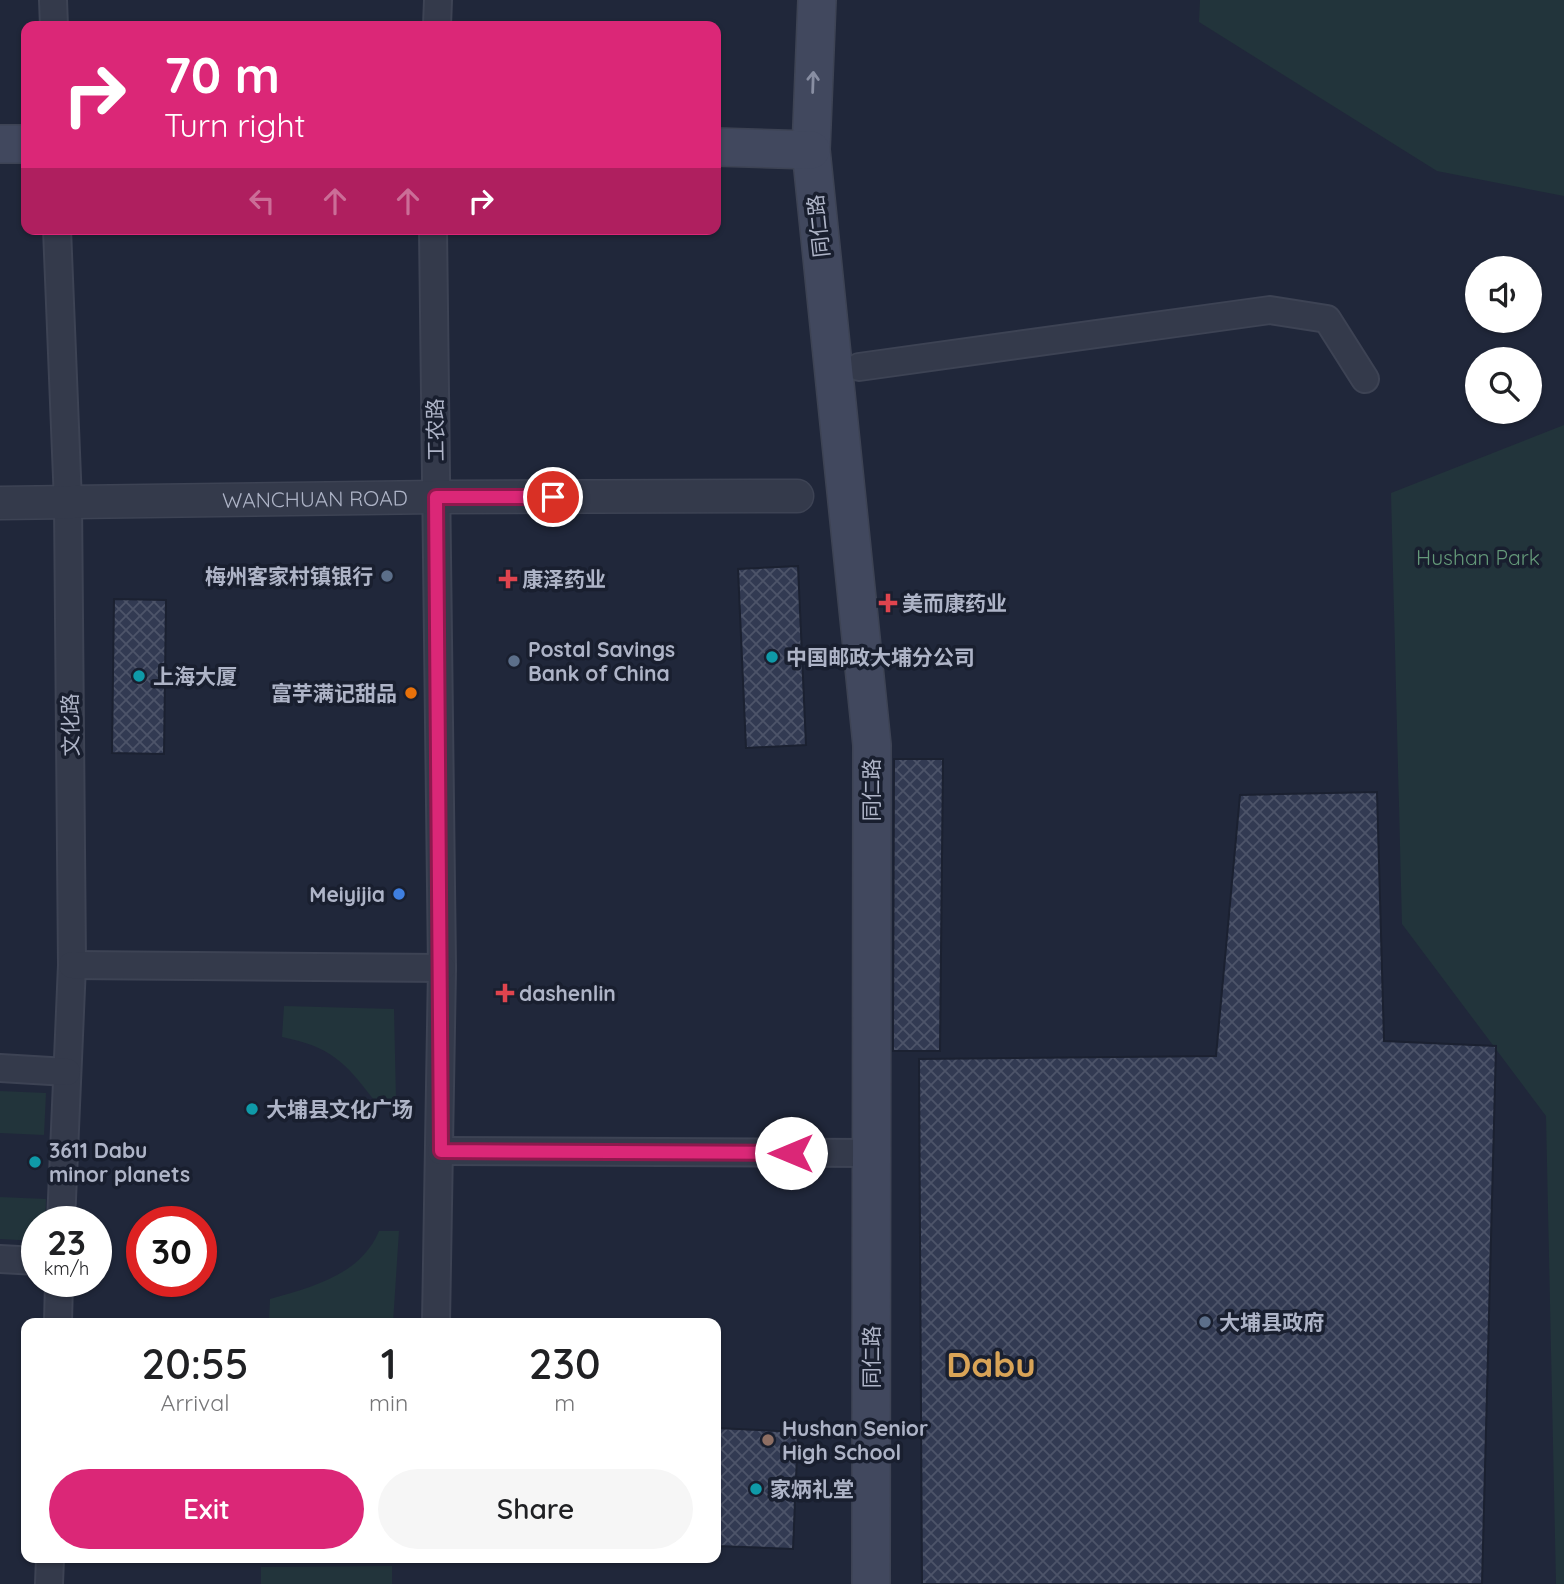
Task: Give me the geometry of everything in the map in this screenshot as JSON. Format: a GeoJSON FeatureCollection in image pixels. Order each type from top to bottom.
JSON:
{"type":"FeatureCollection","features":[{"type":"Feature","properties":{"kind":"main road","name":"同仁路"},"geometry":{"type":"LineString","coordinates":[[817,0],[811,150],[872,745],[871,1584]]}},
{"type":"Feature","properties":{"kind":"main road"},"geometry":{"type":"LineString","coordinates":[[0,144],[21,144]]}},
{"type":"Feature","properties":{"kind":"main road"},"geometry":{"type":"LineString","coordinates":[[721,147],[811,150]]}},
{"type":"Feature","properties":{"kind":"street"},"geometry":{"type":"LineString","coordinates":[[53,0],[54,21]]}},
{"type":"Feature","properties":{"kind":"street"},"geometry":{"type":"LineString","coordinates":[[437,21],[438,0]]}},
{"type":"Feature","properties":{"kind":"street","name":"文化路"},"geometry":{"type":"LineString","coordinates":[[57,235],[68,502],[72,965],[62,1206]]}},
{"type":"Feature","properties":{"kind":"street","name":"工农路"},"geometry":{"type":"LineString","coordinates":[[433,235],[442,968],[436,1318]]}},
{"type":"Feature","properties":{"kind":"street"},"geometry":{"type":"LineString","coordinates":[[859,367],[1270,310],[1327,319],[1365,379]]}},
{"type":"Feature","properties":{"kind":"street","name":"WANCHUAN ROAD"},"geometry":{"type":"LineString","coordinates":[[0,503],[436,497],[797,496]]}},
{"type":"Feature","properties":{"kind":"street"},"geometry":{"type":"LineString","coordinates":[[72,965],[442,968]]}},
{"type":"Feature","properties":{"kind":"street"},"geometry":{"type":"LineString","coordinates":[[0,1068],[67,1072]]}},
{"type":"Feature","properties":{"kind":"street"},"geometry":{"type":"LineString","coordinates":[[441,1151],[870,1153]]}},
{"type":"Feature","properties":{"kind":"street"},"geometry":{"type":"LineString","coordinates":[[0,1259],[21,1260]]}},
{"type":"Feature","properties":{"kind":"street"},"geometry":{"type":"LineString","coordinates":[[58,1318],[59,1297]]}},
{"type":"Feature","properties":{"kind":"street"},"geometry":{"type":"LineString","coordinates":[[49,1584],[50,1563]]}},
{"type":"Feature","properties":{"kind":"green space"},"geometry":{"type":"Polygon","coordinates":[[[1200,0],[1564,0],[1564,196],[1437,171],[1199,22],[1200,0]]]}},
{"type":"Feature","properties":{"kind":"green space","name":"Hushan Park"},"geometry":{"type":"Polygon","coordinates":[[[1564,425],[1564,1584],[1556,1584],[1546,1116],[1402,924],[1391,493],[1564,425]]]}},
{"type":"Feature","properties":{"kind":"green space"},"geometry":{"type":"Polygon","coordinates":[[[284,1006],[394,1009],[396,1100],[374,1100],[345,1066],[325,1051],[282,1037],[284,1006]]]}},
{"type":"Feature","properties":{"kind":"green space"},"geometry":{"type":"Polygon","coordinates":[[[0,1091],[46,1093],[44,1135],[0,1133],[0,1091]]]}},
{"type":"Feature","properties":{"kind":"green space"},"geometry":{"type":"Polygon","coordinates":[[[0,1197],[46,1199],[46,1206],[21,1206],[21,1240],[0,1239],[0,1197]]]}},
{"type":"Feature","properties":{"kind":"green space"},"geometry":{"type":"Polygon","coordinates":[[[379,1231],[399,1231],[393,1318],[269,1318],[270,1299],[334,1277],[348,1269],[371,1246],[379,1231]]]}},
{"type":"Feature","properties":{"kind":"green space"},"geometry":{"type":"Polygon","coordinates":[[[392,1566],[392,1584],[261,1584],[261,1567],[392,1566]]]}},
{"type":"Feature","properties":{"kind":"building","name":"中国邮政大埔分公司"},"geometry":{"type":"Polygon","coordinates":[[[798,566],[806,745],[746,748],[738,569],[798,566]]]}},
{"type":"Feature","properties":{"kind":"building","name":"上海大厦"},"geometry":{"type":"Polygon","coordinates":[[[114,599],[166,600],[164,754],[112,753],[114,599]]]}},
{"type":"Feature","properties":{"kind":"building"},"geometry":{"type":"Polygon","coordinates":[[[894,759],[943,759],[940,1051],[893,1051],[894,759]]]}},
{"type":"Feature","properties":{"kind":"building","name":"大埔县政府"},"geometry":{"type":"Polygon","coordinates":[[[1377,792],[1384,1041],[1496,1046],[1482,1584],[922,1584],[919,1059],[1216,1056],[1240,795],[1377,792]]]}},
{"type":"Feature","properties":{"kind":"building","name":"家炳礼堂"},"geometry":{"type":"Polygon","coordinates":[[[721,1428],[798,1432],[793,1549],[721,1546],[721,1428]]]}},
{"type":"Feature","properties":{"kind":"place","name":"梅州客家村镇银行"},"geometry":{"type":"Point","coordinates":[387,576]}},
{"type":"Feature","properties":{"kind":"place","name":"康泽药业"},"geometry":{"type":"Point","coordinates":[508,579]}},
{"type":"Feature","properties":{"kind":"place","name":"美而康药业"},"geometry":{"type":"Point","coordinates":[888,603]}},
{"type":"Feature","properties":{"kind":"place","name":"中国邮政大埔分公司"},"geometry":{"type":"Point","coordinates":[772,657]}},
{"type":"Feature","properties":{"kind":"place","name":"Postal Savings Bank of China"},"geometry":{"type":"Point","coordinates":[514,661]}},
{"type":"Feature","properties":{"kind":"place","name":"上海大厦"},"geometry":{"type":"Point","coordinates":[139,676]}},
{"type":"Feature","properties":{"kind":"place","name":"富芋满记甜品"},"geometry":{"type":"Point","coordinates":[411,693]}},
{"type":"Feature","properties":{"kind":"place","name":"Meiyijia"},"geometry":{"type":"Point","coordinates":[399,894]}},
{"type":"Feature","properties":{"kind":"place","name":"dashenlin"},"geometry":{"type":"Point","coordinates":[505,993]}},
{"type":"Feature","properties":{"kind":"place","name":"大埔县文化广场"},"geometry":{"type":"Point","coordinates":[252,1109]}},
{"type":"Feature","properties":{"kind":"place","name":"3611 Dabu minor planets"},"geometry":{"type":"Point","coordinates":[35,1162]}},
{"type":"Feature","properties":{"kind":"place","name":"大埔县政府"},"geometry":{"type":"Point","coordinates":[1205,1322]}},
{"type":"Feature","properties":{"kind":"place","name":"Hushan Senior High School"},"geometry":{"type":"Point","coordinates":[768,1440]}},
{"type":"Feature","properties":{"kind":"place","name":"家炳礼堂"},"geometry":{"type":"Point","coordinates":[756,1489]}},
{"type":"Feature","properties":{"kind":"district","name":"Dabu"},"geometry":{"type":"Point","coordinates":[991,1364]}},
{"type":"Feature","properties":{"kind":"route"},"geometry":{"type":"LineString","coordinates":[[553,497],[436,497],[441,1151],[791,1153]]}}]}
